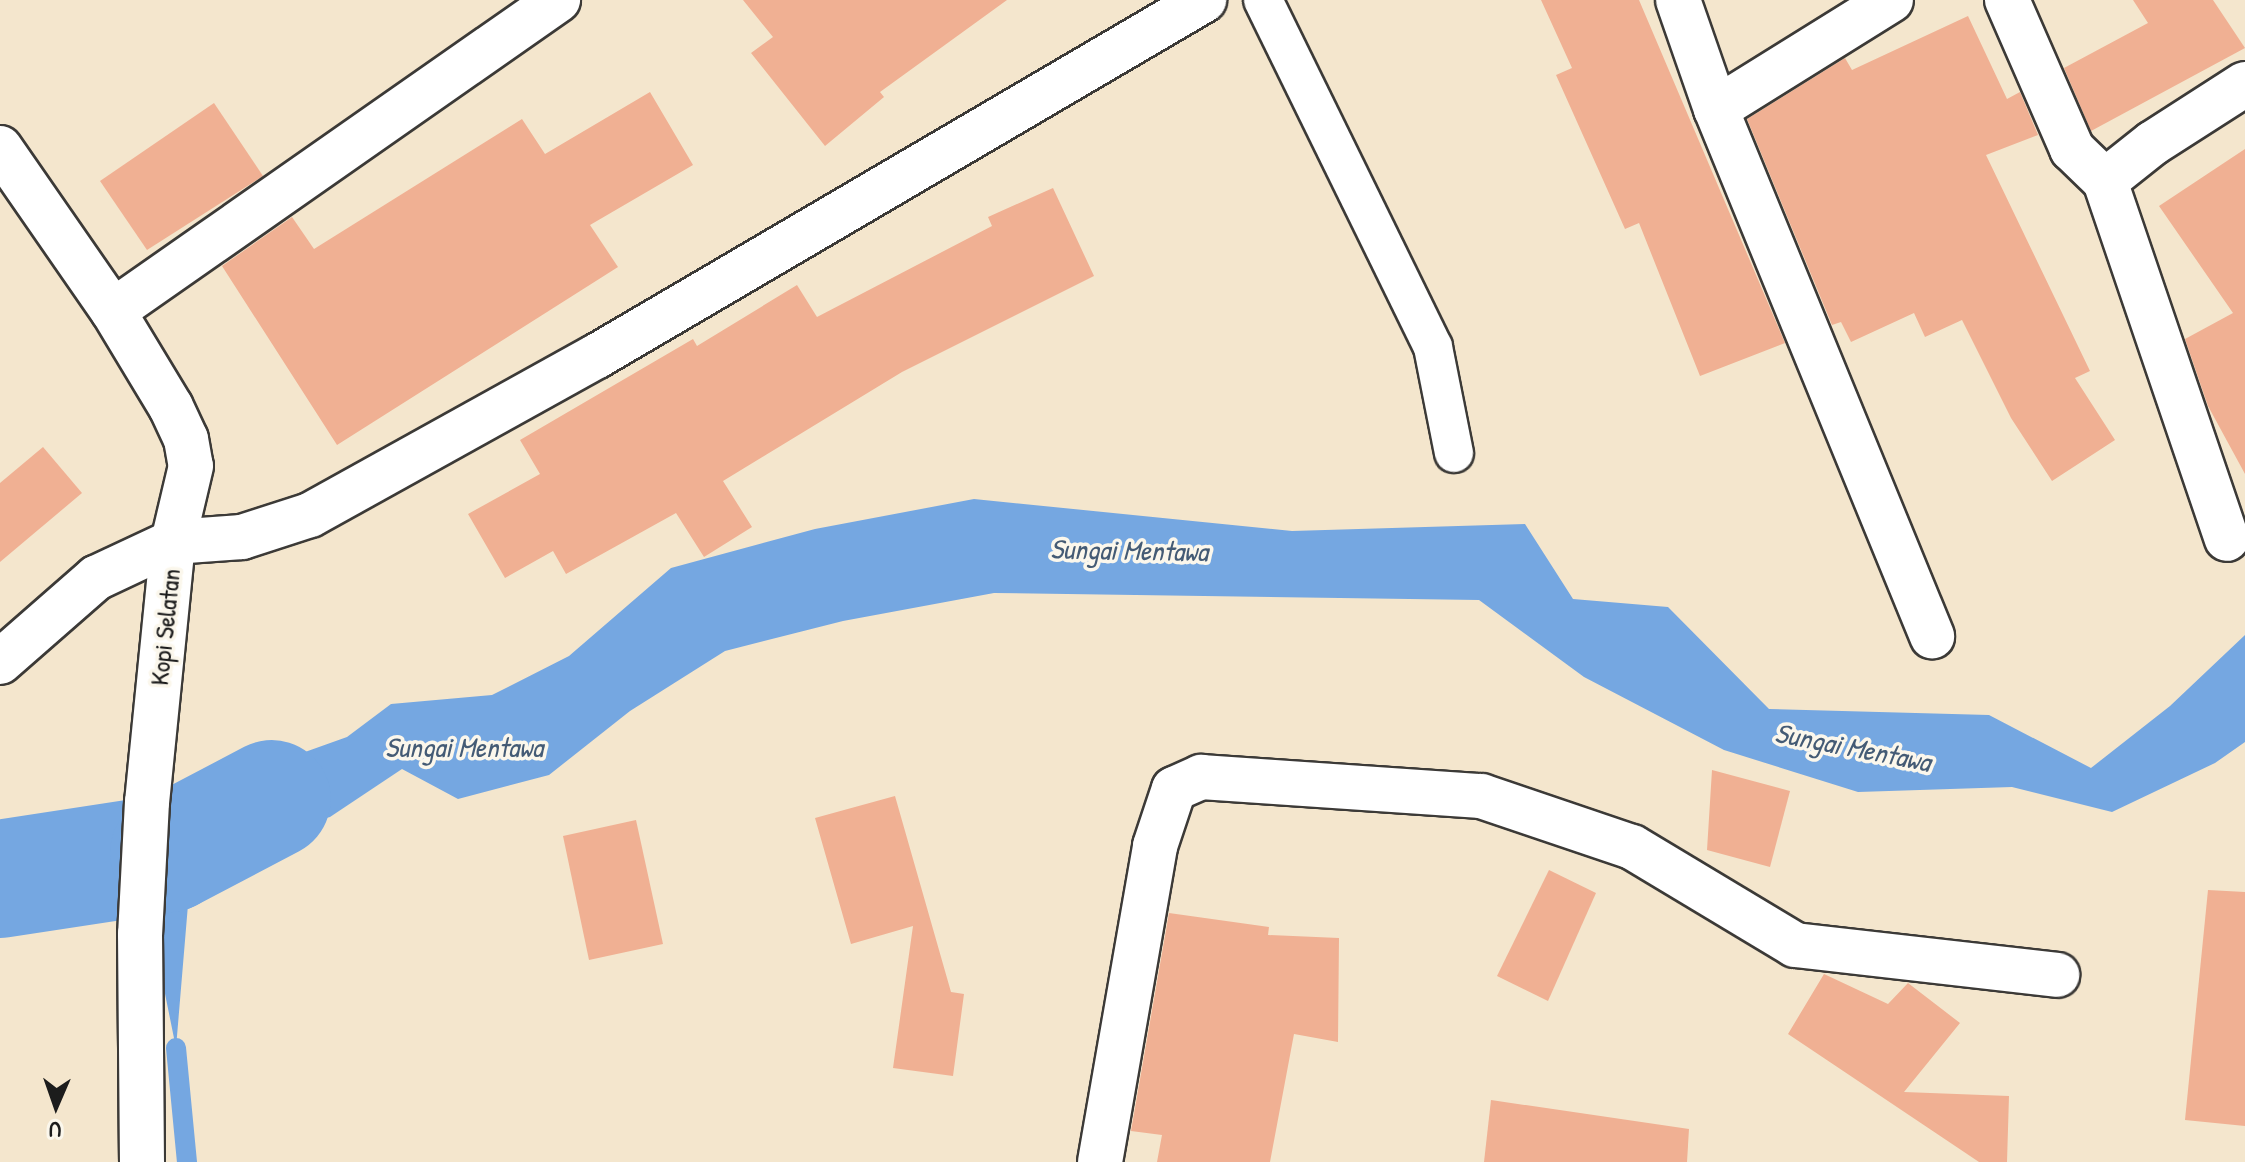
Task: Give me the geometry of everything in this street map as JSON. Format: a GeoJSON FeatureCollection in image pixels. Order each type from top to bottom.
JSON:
{"type":"FeatureCollection","features":[{"type":"Feature","properties":{"kind":"street"},"geometry":{"type":"LineString","coordinates":[[113,311],[558,0]]}},
{"type":"Feature","properties":{"kind":"street"},"geometry":{"type":"LineString","coordinates":[[0,662],[96,578],[173,542],[242,537],[310,515],[597,356],[1204,0]]}},
{"type":"Feature","properties":{"kind":"street"},"geometry":{"type":"LineString","coordinates":[[1678,0],[1716,109],[1932,636]]}},
{"type":"Feature","properties":{"kind":"street"},"geometry":{"type":"LineString","coordinates":[[1716,109],[1891,0]]}},
{"type":"Feature","properties":{"kind":"street"},"geometry":{"type":"LineString","coordinates":[[2007,0],[2072,149],[2105,181],[2227,539]]}},
{"type":"Feature","properties":{"kind":"street"},"geometry":{"type":"LineString","coordinates":[[2105,181],[2153,143],[2245,84]]}},
{"type":"Feature","properties":{"kind":"street","name":"Kopi Selatan"},"geometry":{"type":"LineString","coordinates":[[0,148],[113,311],[186,439],[191,466],[173,542],[147,802],[140,934],[142,1162]]}},
{"type":"Feature","properties":{"kind":"street"},"geometry":{"type":"LineString","coordinates":[[1100,1162],[1155,846],[1174,789],[1201,777],[1481,796],[1632,847],[1795,945],[2057,975]]}},
{"type":"Feature","properties":{"kind":"lane"},"geometry":{"type":"LineString","coordinates":[[1263,0],[1433,347],[1454,453]]}},
{"type":"Feature","properties":{"kind":"water","name":"Sungai Mentawa"},"geometry":{"type":"Polygon","coordinates":[[[974,499],[1292,531],[1525,524],[1573,599],[1668,607],[1769,709],[1989,715],[2091,768],[2170,706],[2245,635],[2245,742],[2215,763],[2112,812],[2012,787],[1858,792],[1724,750],[1584,677],[1479,600],[994,593],[843,621],[725,651],[630,711],[549,775],[458,799],[402,769],[330,817],[192,857],[176,1048],[148,910],[143,816],[179,797],[347,737],[391,704],[492,695],[569,656],[671,568],[815,529],[974,499]]]}},
{"type":"Feature","properties":{"kind":"water"},"geometry":{"type":"Polygon","coordinates":[[[71,809],[62,885],[48,884],[0,912],[0,851],[11,851],[71,809]]]}},
{"type":"Feature","properties":{"kind":"building"},"geometry":{"type":"Polygon","coordinates":[[[743,0],[1007,0],[880,92],[884,97],[825,146],[751,53],[773,37],[743,0]]]}},
{"type":"Feature","properties":{"kind":"building"},"geometry":{"type":"Polygon","coordinates":[[[1541,0],[1639,0],[1785,343],[1700,376],[1639,223],[1625,229],[1556,75],[1572,68],[1541,0]]]}},
{"type":"Feature","properties":{"kind":"building"},"geometry":{"type":"Polygon","coordinates":[[[2133,0],[2213,0],[2245,48],[2091,131],[2064,68],[2148,23],[2133,0]]]}},
{"type":"Feature","properties":{"kind":"building"},"geometry":{"type":"Polygon","coordinates":[[[1968,16],[2007,99],[2020,92],[2038,135],[1986,155],[2090,371],[2075,378],[2115,440],[2052,481],[2011,418],[1962,320],[1925,337],[1914,313],[1851,342],[1841,322],[1832,325],[1747,119],[1845,58],[1852,70],[1968,16]]]}},
{"type":"Feature","properties":{"kind":"building"},"geometry":{"type":"Polygon","coordinates":[[[650,92],[693,165],[590,225],[618,267],[337,445],[222,266],[292,217],[314,249],[522,119],[545,154],[650,92]]]}},
{"type":"Feature","properties":{"kind":"building"},"geometry":{"type":"Polygon","coordinates":[[[214,103],[263,176],[147,250],[100,181],[214,103]]]}},
{"type":"Feature","properties":{"kind":"building"},"geometry":{"type":"Polygon","coordinates":[[[2245,149],[2245,474],[2208,406],[2185,339],[2233,313],[2159,206],[2245,149]]]}},
{"type":"Feature","properties":{"kind":"building"},"geometry":{"type":"Polygon","coordinates":[[[1053,188],[1094,276],[902,372],[723,481],[752,527],[704,557],[676,513],[566,574],[553,551],[505,578],[468,514],[540,474],[520,440],[693,339],[697,346],[797,285],[817,317],[992,226],[988,217],[1053,188]]]}},
{"type":"Feature","properties":{"kind":"building"},"geometry":{"type":"Polygon","coordinates":[[[43,447],[82,493],[0,562],[0,483],[43,447]]]}},
{"type":"Feature","properties":{"kind":"building"},"geometry":{"type":"Polygon","coordinates":[[[1712,770],[1790,791],[1770,867],[1707,850],[1712,770]]]}},
{"type":"Feature","properties":{"kind":"building"},"geometry":{"type":"Polygon","coordinates":[[[895,796],[951,992],[964,994],[953,1076],[893,1068],[913,926],[851,944],[815,818],[895,796]]]}},
{"type":"Feature","properties":{"kind":"building"},"geometry":{"type":"Polygon","coordinates":[[[636,820],[663,944],[589,960],[563,836],[636,820]]]}},
{"type":"Feature","properties":{"kind":"building"},"geometry":{"type":"Polygon","coordinates":[[[1549,870],[1596,893],[1548,1001],[1497,976],[1549,870]]]}},
{"type":"Feature","properties":{"kind":"building"},"geometry":{"type":"Polygon","coordinates":[[[2208,890],[2245,892],[2245,1126],[2185,1120],[2208,890]]]}},
{"type":"Feature","properties":{"kind":"building"},"geometry":{"type":"Polygon","coordinates":[[[1169,913],[1269,927],[1268,935],[1339,938],[1338,1042],[1294,1034],[1270,1162],[1157,1162],[1162,1135],[1131,1131],[1169,913]]]}},
{"type":"Feature","properties":{"kind":"building"},"geometry":{"type":"Polygon","coordinates":[[[1824,974],[1888,1004],[1908,983],[1960,1023],[1904,1092],[2009,1096],[2007,1162],[1979,1162],[1788,1034],[1824,974]]]}},
{"type":"Feature","properties":{"kind":"building"},"geometry":{"type":"Polygon","coordinates":[[[1491,1100],[1689,1129],[1687,1162],[1484,1162],[1491,1100]]]}},
{"type":"Feature","properties":{"kind":"waterway","name":"Sungai Mentawa"},"geometry":{"type":"LineString","coordinates":[[0,879],[169,853],[272,799]]}},
{"type":"Feature","properties":{"kind":"waterway"},"geometry":{"type":"LineString","coordinates":[[176,1048],[187,1162]]}}]}
